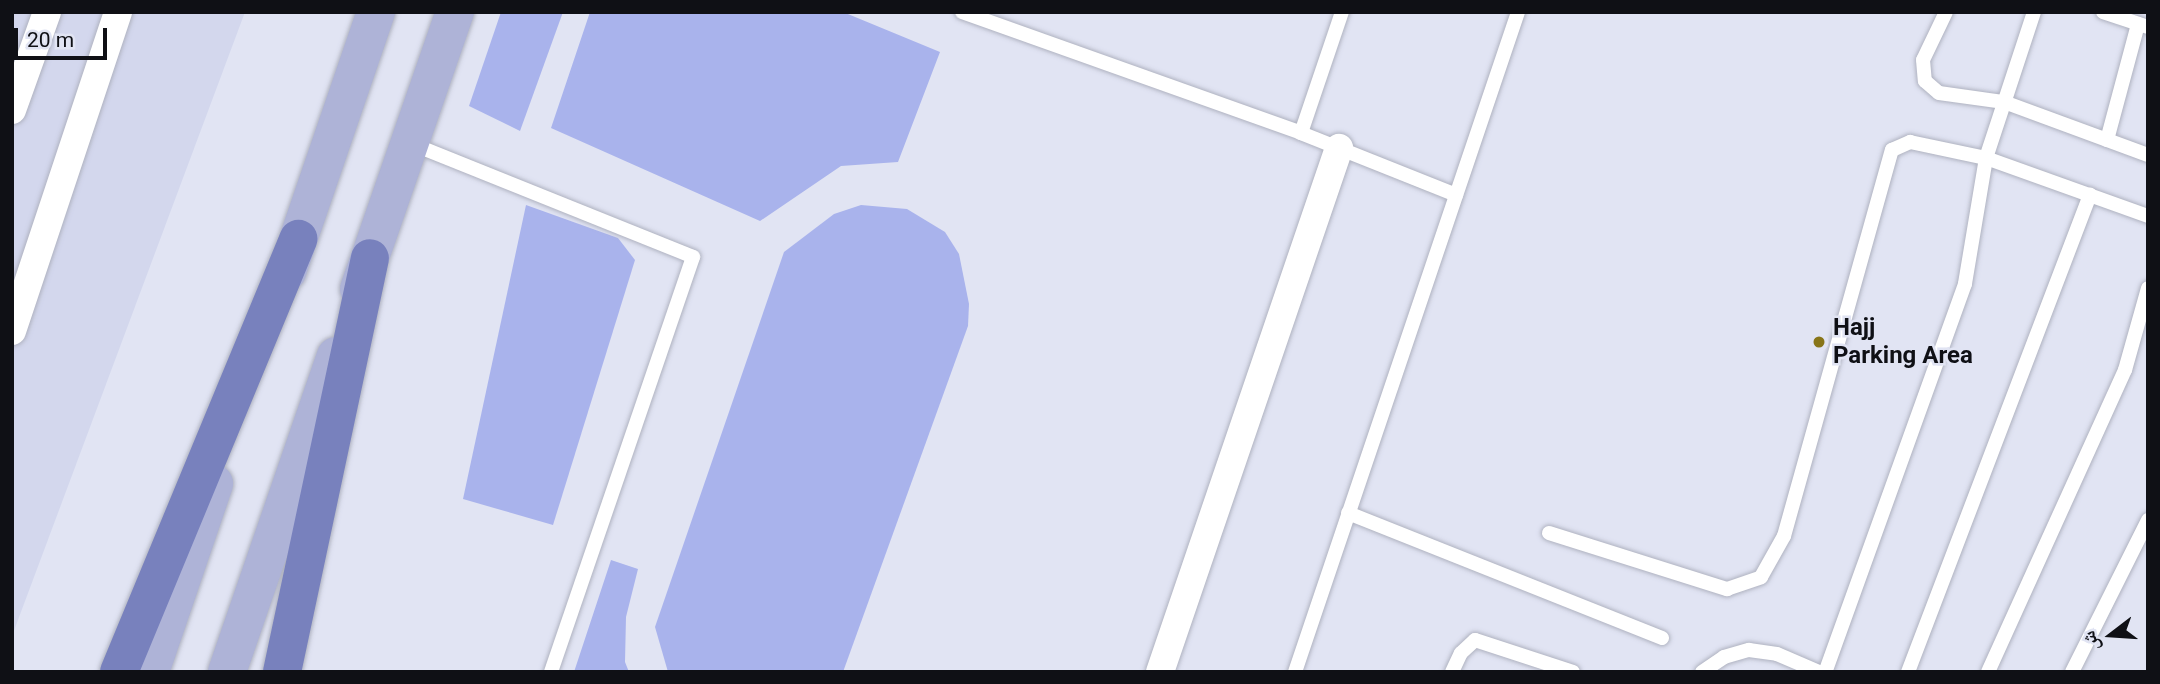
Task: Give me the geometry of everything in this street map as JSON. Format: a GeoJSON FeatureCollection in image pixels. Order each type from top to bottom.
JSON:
{"type":"FeatureCollection","features":[{"type":"Feature","properties":{"kind":"highway"},"geometry":{"type":"LineString","coordinates":[[119,672],[298,239]]}},
{"type":"Feature","properties":{"kind":"highway"},"geometry":{"type":"LineString","coordinates":[[282,672],[370,258]]}},
{"type":"Feature","properties":{"kind":"main road"},"geometry":{"type":"LineString","coordinates":[[150,672],[376,12]]}},
{"type":"Feature","properties":{"kind":"main road"},"geometry":{"type":"LineString","coordinates":[[227,672],[455,12]]}},
{"type":"Feature","properties":{"kind":"street"},"geometry":{"type":"LineString","coordinates":[[12,110],[47,12]]}},
{"type":"Feature","properties":{"kind":"street"},"geometry":{"type":"LineString","coordinates":[[12,331],[118,12]]}},
{"type":"Feature","properties":{"kind":"street"},"geometry":{"type":"LineString","coordinates":[[1160,672],[1339,148]]}},
{"type":"Feature","properties":{"kind":"lane"},"geometry":{"type":"LineString","coordinates":[[962,12],[1301,133],[1456,195]]}},
{"type":"Feature","properties":{"kind":"lane"},"geometry":{"type":"LineString","coordinates":[[1301,133],[1342,12]]}},
{"type":"Feature","properties":{"kind":"lane"},"geometry":{"type":"LineString","coordinates":[[1294,672],[1518,12]]}},
{"type":"Feature","properties":{"kind":"lane"},"geometry":{"type":"LineString","coordinates":[[1946,12],[1923,60],[1925,81],[1939,93],[2004,102],[2148,155]]}},
{"type":"Feature","properties":{"kind":"lane"},"geometry":{"type":"LineString","coordinates":[[1825,672],[1965,284],[1986,158],[2034,12]]}},
{"type":"Feature","properties":{"kind":"lane"},"geometry":{"type":"LineString","coordinates":[[2103,12],[2143,26],[2107,140]]}},
{"type":"Feature","properties":{"kind":"lane"},"geometry":{"type":"LineString","coordinates":[[1549,533],[1727,589],[1761,577],[1784,536],[1892,149],[1910,142],[1986,158],[2148,216]]}},
{"type":"Feature","properties":{"kind":"lane"},"geometry":{"type":"LineString","coordinates":[[410,143],[693,257],[551,672]]}},
{"type":"Feature","properties":{"kind":"lane"},"geometry":{"type":"LineString","coordinates":[[1908,672],[2090,195]]}},
{"type":"Feature","properties":{"kind":"lane"},"geometry":{"type":"LineString","coordinates":[[1988,672],[2125,370],[2148,288]]}},
{"type":"Feature","properties":{"kind":"lane"},"geometry":{"type":"LineString","coordinates":[[1348,513],[1662,638]]}},
{"type":"Feature","properties":{"kind":"lane"},"geometry":{"type":"LineString","coordinates":[[2072,672],[2148,520]]}},
{"type":"Feature","properties":{"kind":"lane"},"geometry":{"type":"LineString","coordinates":[[1452,672],[1461,653],[1475,640],[1546,668],[1573,672]]}},
{"type":"Feature","properties":{"kind":"lane"},"geometry":{"type":"LineString","coordinates":[[1702,672],[1724,657],[1749,650],[1777,654],[1819,672]]}},
{"type":"Feature","properties":{"kind":"shaded area"},"geometry":{"type":"Polygon","coordinates":[[[12,12],[245,12],[12,636],[12,12]]]}},
{"type":"Feature","properties":{"kind":"shaded area"},"geometry":{"type":"Polygon","coordinates":[[[501,12],[563,12],[520,131],[469,106],[501,12]]]}},
{"type":"Feature","properties":{"kind":"shaded area"},"geometry":{"type":"Polygon","coordinates":[[[590,12],[843,12],[940,52],[898,162],[841,166],[760,221],[551,128],[590,12]]]}},
{"type":"Feature","properties":{"kind":"shaded area"},"geometry":{"type":"Polygon","coordinates":[[[526,205],[618,238],[635,260],[553,525],[463,499],[526,205]]]}},
{"type":"Feature","properties":{"kind":"shaded area"},"geometry":{"type":"Polygon","coordinates":[[[861,205],[907,209],[945,232],[959,254],[969,304],[968,326],[843,672],[668,672],[655,627],[784,252],[834,214],[861,205]]]}},
{"type":"Feature","properties":{"kind":"shaded area"},"geometry":{"type":"Polygon","coordinates":[[[611,560],[638,569],[626,617],[625,662],[629,672],[574,672],[611,560]]]}},
{"type":"Feature","properties":{"kind":"place","name":"Hajj Parking Area"},"geometry":{"type":"Point","coordinates":[1819,342]}}]}
